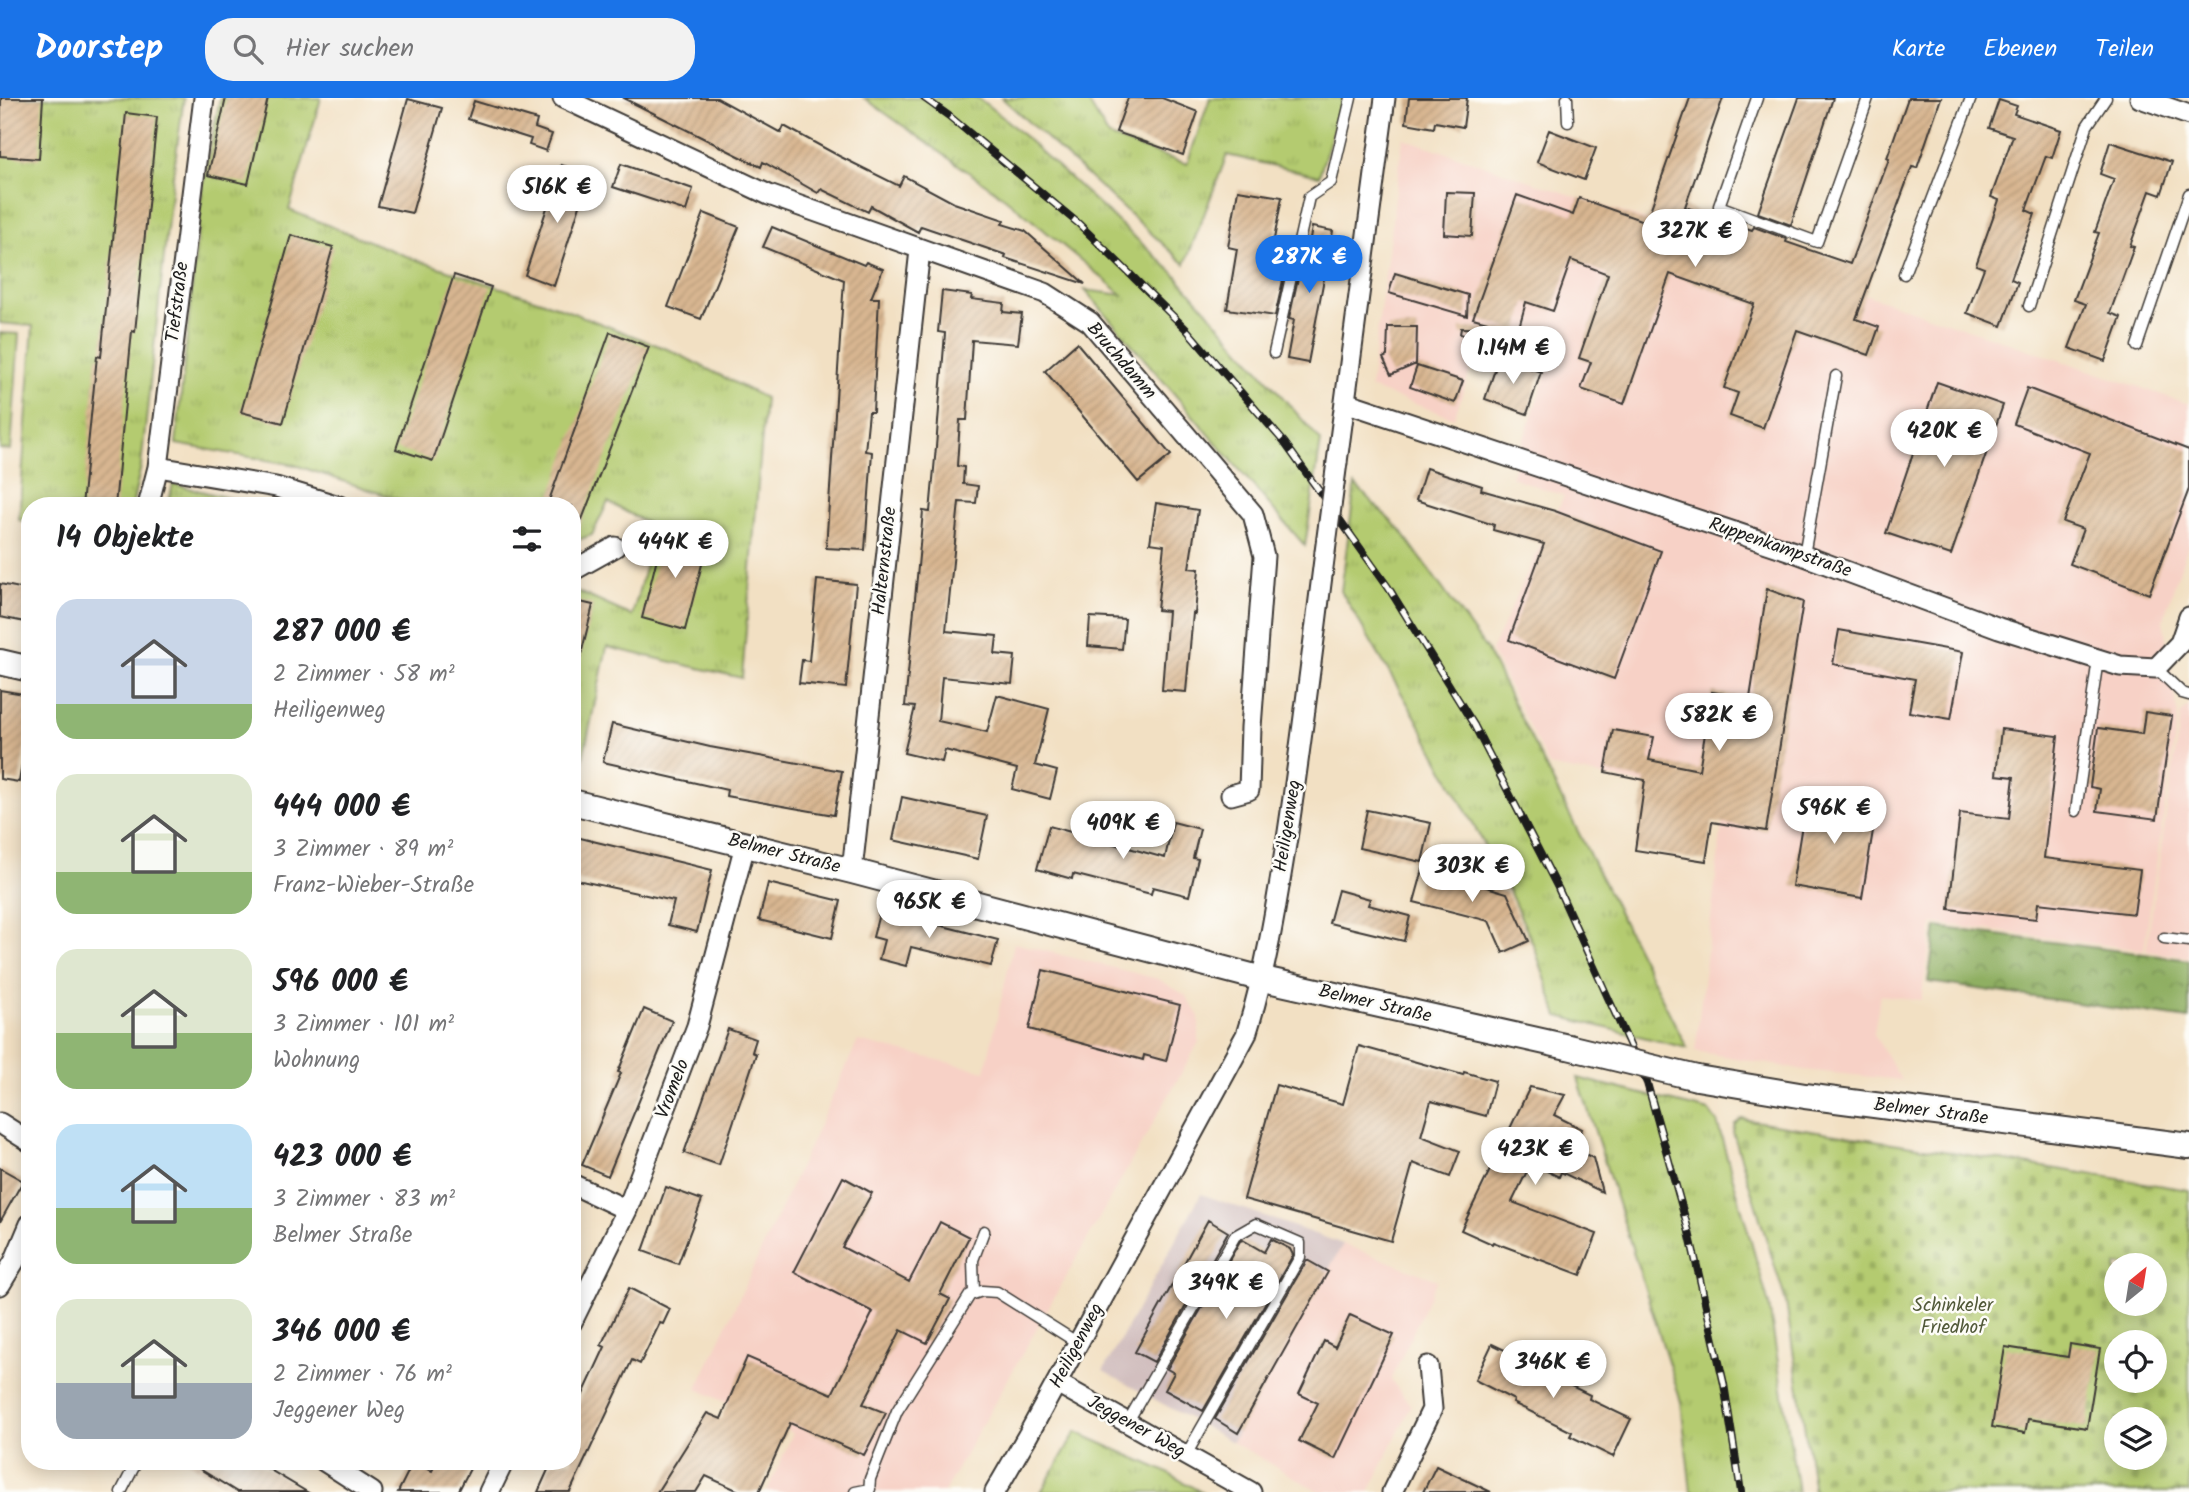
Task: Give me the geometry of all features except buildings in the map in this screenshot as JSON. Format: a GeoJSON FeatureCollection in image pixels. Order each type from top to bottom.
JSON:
{"type":"FeatureCollection","features":[{"type":"Feature","properties":{"kind":"street","name":"Tiefstraße"},"geometry":{"type":"LineString","coordinates":[[150,497],[158,467],[204,98]]}},
{"type":"Feature","properties":{"kind":"street","name":"Bruchdamm"},"geometry":{"type":"LineString","coordinates":[[563,98],[769,195],[1045,293],[1090,322],[1253,514],[1264,556],[1249,790],[1231,795]]}},
{"type":"Feature","properties":{"kind":"street","name":"Heiligenweg"},"geometry":{"type":"LineString","coordinates":[[995,1492],[1246,1035],[1263,979],[1300,748],[1385,98]]}},
{"type":"Feature","properties":{"kind":"street"},"geometry":{"type":"LineString","coordinates":[[2140,98],[2189,115]]}},
{"type":"Feature","properties":{"kind":"street","name":"Halternstraße"},"geometry":{"type":"LineString","coordinates":[[852,871],[920,250]]}},
{"type":"Feature","properties":{"kind":"street","name":"Ruppenkampstraße"},"geometry":{"type":"LineString","coordinates":[[1345,402],[1804,555],[1999,628],[2120,666],[2156,668]]}},
{"type":"Feature","properties":{"kind":"street"},"geometry":{"type":"LineString","coordinates":[[158,467],[276,487],[309,497]]}},
{"type":"Feature","properties":{"kind":"street"},"geometry":{"type":"LineString","coordinates":[[581,566],[615,547]]}},
{"type":"Feature","properties":{"kind":"street"},"geometry":{"type":"LineString","coordinates":[[2156,668],[2180,643],[2189,617]]}},
{"type":"Feature","properties":{"kind":"street"},"geometry":{"type":"LineString","coordinates":[[0,662],[21,667]]}},
{"type":"Feature","properties":{"kind":"street","name":"Belmer Straße"},"geometry":{"type":"LineString","coordinates":[[581,804],[852,871],[1263,979],[1697,1078],[1805,1096],[2189,1146]]}},
{"type":"Feature","properties":{"kind":"street","name":"Vromelo"},"geometry":{"type":"LineString","coordinates":[[581,1304],[627,1210],[697,1026],[745,845]]}},
{"type":"Feature","properties":{"kind":"street"},"geometry":{"type":"LineString","coordinates":[[0,1123],[21,1136]]}},
{"type":"Feature","properties":{"kind":"street"},"geometry":{"type":"LineString","coordinates":[[581,1188],[627,1210]]}},
{"type":"Feature","properties":{"kind":"street"},"geometry":{"type":"LineString","coordinates":[[0,1286],[21,1268]]}},
{"type":"Feature","properties":{"kind":"street"},"geometry":{"type":"LineString","coordinates":[[1392,1492],[1432,1409],[1428,1366]]}},
{"type":"Feature","properties":{"kind":"street","name":"Jeggener Weg"},"geometry":{"type":"LineString","coordinates":[[1057,1383],[1251,1492]]}},
{"type":"Feature","properties":{"kind":"street"},"geometry":{"type":"LineString","coordinates":[[338,1470],[372,1492]]}},
{"type":"Feature","properties":{"kind":"street"},"geometry":{"type":"LineString","coordinates":[[489,1492],[500,1470]]}},
{"type":"Feature","properties":{"kind":"lane"},"geometry":{"type":"LineString","coordinates":[[1275,353],[1308,197],[1331,183],[1351,98]]}},
{"type":"Feature","properties":{"kind":"lane"},"geometry":{"type":"LineString","coordinates":[[1567,98],[1567,122]]}},
{"type":"Feature","properties":{"kind":"lane"},"geometry":{"type":"LineString","coordinates":[[1757,98],[1719,206],[1817,242],[1868,98]]}},
{"type":"Feature","properties":{"kind":"lane"},"geometry":{"type":"LineString","coordinates":[[1905,274],[1971,98]]}},
{"type":"Feature","properties":{"kind":"lane"},"geometry":{"type":"LineString","coordinates":[[2029,306],[2088,126],[2106,98]]}},
{"type":"Feature","properties":{"kind":"lane"},"geometry":{"type":"LineString","coordinates":[[2137,346],[2189,194]]}},
{"type":"Feature","properties":{"kind":"lane"},"geometry":{"type":"LineString","coordinates":[[1804,555],[1836,376]]}},
{"type":"Feature","properties":{"kind":"lane"},"geometry":{"type":"LineString","coordinates":[[2076,811],[2098,659]]}},
{"type":"Feature","properties":{"kind":"lane"},"geometry":{"type":"LineString","coordinates":[[2156,668],[2182,693],[2189,695]]}},
{"type":"Feature","properties":{"kind":"lane"},"geometry":{"type":"LineString","coordinates":[[2164,938],[2189,941]]}},
{"type":"Feature","properties":{"kind":"lane"},"geometry":{"type":"LineString","coordinates":[[1127,1423],[1235,1236],[1256,1224],[1300,1243],[1300,1257],[1186,1455]]}},
{"type":"Feature","properties":{"kind":"lane"},"geometry":{"type":"LineString","coordinates":[[974,1293],[973,1260],[984,1231]]}},
{"type":"Feature","properties":{"kind":"lane"},"geometry":{"type":"LineString","coordinates":[[855,1492],[869,1491],[870,1479],[897,1411],[970,1294],[982,1291],[997,1292],[1078,1343]]}},
{"type":"Feature","properties":{"kind":"lane"},"geometry":{"type":"LineString","coordinates":[[121,1492],[132,1470]]}},
{"type":"Feature","properties":{"kind":"shaded area"},"geometry":{"type":"Polygon","coordinates":[[[1403,138],[2189,404],[2189,542],[2163,620],[2178,715],[2144,950],[1933,923],[1921,1000],[1880,995],[1874,1034],[1901,1080],[1804,1070],[1695,1051],[1725,800],[1549,766],[1491,651],[1564,496],[1511,477],[1549,365],[1480,342],[1454,418],[1370,388],[1403,138]]]}},
{"type":"Feature","properties":{"kind":"shaded area"},"geometry":{"type":"Polygon","coordinates":[[[2189,705],[2189,957],[2146,951],[2181,714],[2189,705]]]}},
{"type":"Feature","properties":{"kind":"shaded area"},"geometry":{"type":"Polygon","coordinates":[[[1014,943],[1158,979],[1185,995],[1199,1016],[1199,1042],[944,1492],[767,1492],[793,1433],[697,1389],[858,1041],[985,1071],[1014,943]]]}},
{"type":"Feature","properties":{"kind":"shaded area"},"geometry":{"type":"Polygon","coordinates":[[[1201,1194],[1343,1244],[1232,1442],[1103,1371],[1201,1194]]]}},
{"type":"Feature","properties":{"kind":"shaded area"},"geometry":{"type":"Polygon","coordinates":[[[1343,1244],[1437,1280],[1391,1380],[1411,1406],[1369,1492],[1320,1492],[1232,1442],[1343,1244]]]}},
{"type":"Feature","properties":{"kind":"green space"},"geometry":{"type":"Polygon","coordinates":[[[0,98],[184,98],[141,466],[134,497],[21,497],[19,520],[33,326],[0,323],[0,98]]]}},
{"type":"Feature","properties":{"kind":"green space"},"geometry":{"type":"Polygon","coordinates":[[[220,98],[321,98],[289,210],[414,259],[550,304],[672,351],[765,398],[742,678],[607,647],[581,767],[581,593],[632,616],[656,528],[608,502],[592,535],[581,539],[581,497],[391,497],[295,465],[176,444],[202,190],[220,98]]]}},
{"type":"Feature","properties":{"kind":"green space"},"geometry":{"type":"Polygon","coordinates":[[[864,98],[978,98],[1005,119],[1174,273],[1321,441],[1305,546],[1085,290],[1123,295],[1005,198],[864,98]]]}},
{"type":"Feature","properties":{"kind":"green space"},"geometry":{"type":"Polygon","coordinates":[[[1002,98],[1086,98],[1109,137],[1187,164],[1210,98],[1343,98],[1319,176],[1227,155],[1185,264],[1002,98]]]}},
{"type":"Feature","properties":{"kind":"green space"},"geometry":{"type":"Polygon","coordinates":[[[0,333],[19,334],[11,450],[0,449],[0,333]]]}},
{"type":"Feature","properties":{"kind":"green space"},"geometry":{"type":"Polygon","coordinates":[[[173,484],[224,497],[170,497],[173,484]]]}},
{"type":"Feature","properties":{"kind":"green space"},"geometry":{"type":"Polygon","coordinates":[[[1355,485],[1401,531],[1486,649],[1687,1048],[1558,1016],[1534,946],[1510,893],[1415,716],[1341,591],[1355,485]]]}},
{"type":"Feature","properties":{"kind":"green space"},"geometry":{"type":"Polygon","coordinates":[[[1936,927],[2189,960],[2189,1019],[1928,982],[1936,927]]]}},
{"type":"Feature","properties":{"kind":"green space"},"geometry":{"type":"Polygon","coordinates":[[[1578,1078],[1709,1111],[1717,1122],[1769,1305],[1798,1492],[1691,1492],[1681,1402],[1578,1078]]]}},
{"type":"Feature","properties":{"kind":"green space","name":"Schinkeler Friedhof"},"geometry":{"type":"Polygon","coordinates":[[[1742,1119],[2189,1190],[2189,1492],[1814,1492],[1786,1302],[1733,1132],[1735,1124],[1742,1119]]]}},
{"type":"Feature","properties":{"kind":"green space"},"geometry":{"type":"Polygon","coordinates":[[[1076,1432],[1162,1470],[1201,1492],[1041,1492],[1076,1432]]]}},
{"type":"Feature","properties":{"kind":"railway"},"geometry":{"type":"LineString","coordinates":[[924,98],[1079,224],[1186,329],[1284,442],[1388,587],[1474,725],[1558,888],[1647,1083],[1689,1232],[1724,1384],[1741,1492]]}}]}
